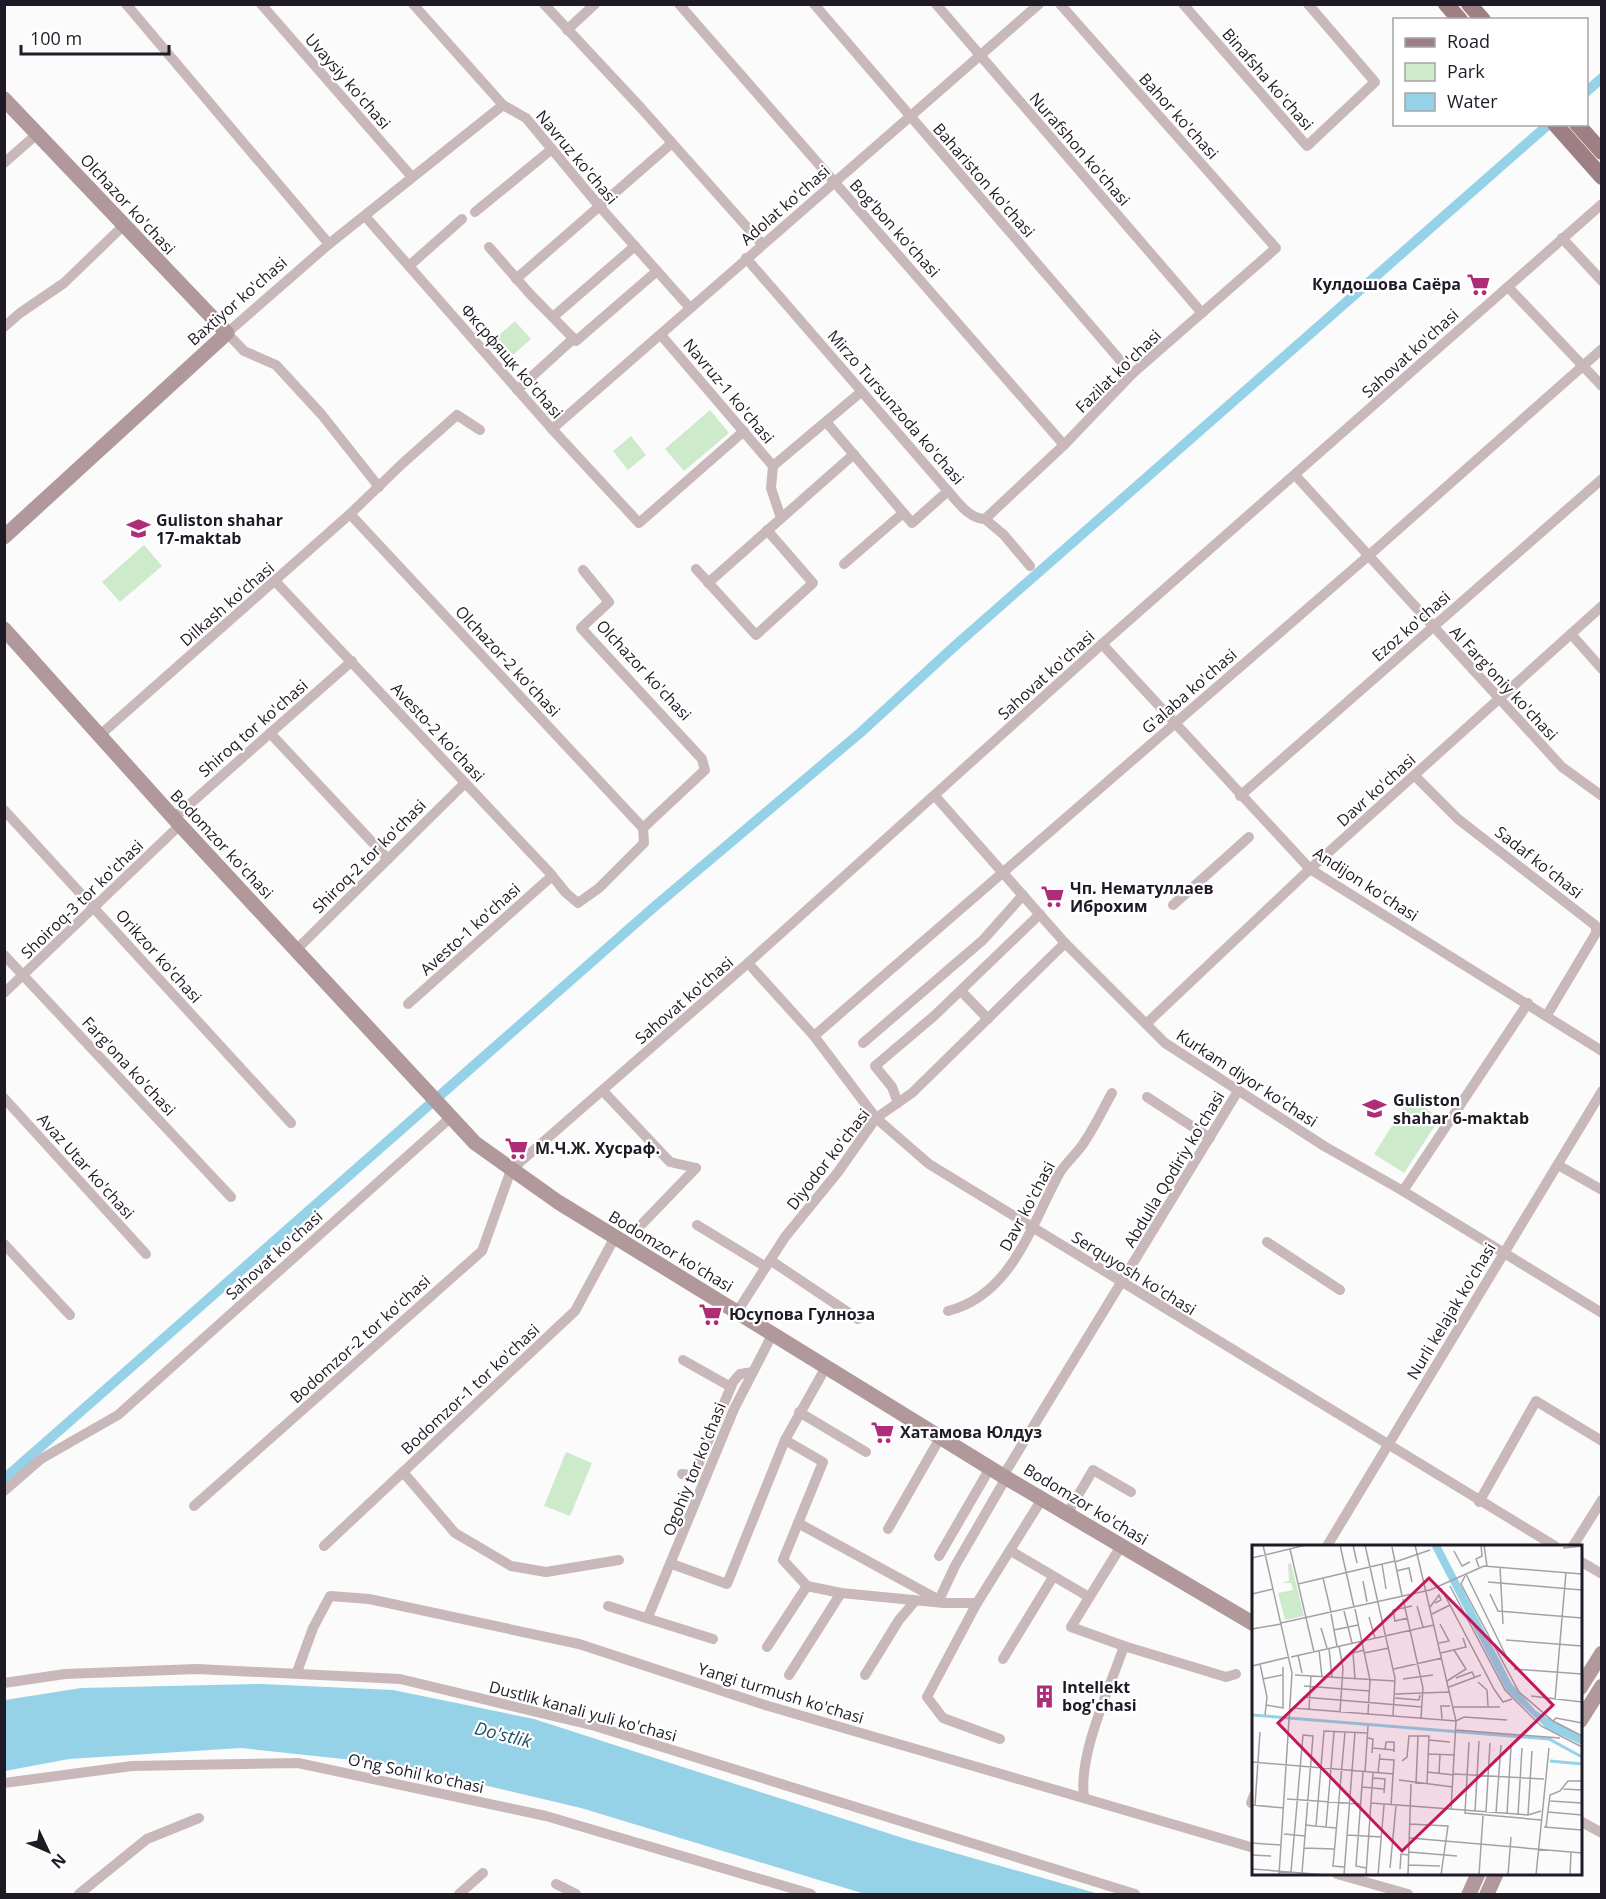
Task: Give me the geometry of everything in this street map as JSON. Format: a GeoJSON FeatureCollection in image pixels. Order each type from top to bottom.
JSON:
{"type":"FeatureCollection","features":[{"type":"Feature","properties":{"kind":"main road"},"geometry":{"type":"LineString","coordinates":[[1446,4],[1458,18]]}},
{"type":"Feature","properties":{"kind":"main road"},"geometry":{"type":"LineString","coordinates":[[1469,4],[1481,18]]}},
{"type":"Feature","properties":{"kind":"main road"},"geometry":{"type":"LineString","coordinates":[[1579,126],[1602,152]]}},
{"type":"Feature","properties":{"kind":"main road"},"geometry":{"type":"LineString","coordinates":[[1557,128],[1602,177]]}},
{"type":"Feature","properties":{"kind":"street"},"geometry":{"type":"LineString","coordinates":[[126,4],[329,244]]}},
{"type":"Feature","properties":{"kind":"street","name":"Uvaysiy ko'chasi"},"geometry":{"type":"LineString","coordinates":[[261,4],[412,177]]}},
{"type":"Feature","properties":{"kind":"street","name":"Navruz ko'chasi"},"geometry":{"type":"LineString","coordinates":[[413,4],[503,105],[526,118],[600,207],[690,308]]}},
{"type":"Feature","properties":{"kind":"street"},"geometry":{"type":"LineString","coordinates":[[544,4],[762,244]]}},
{"type":"Feature","properties":{"kind":"street"},"geometry":{"type":"LineString","coordinates":[[567,30],[595,4]]}},
{"type":"Feature","properties":{"kind":"street","name":"Bog'bon ko'chasi"},"geometry":{"type":"LineString","coordinates":[[679,4],[1064,445]]}},
{"type":"Feature","properties":{"kind":"street","name":"Bahariston ko'chasi"},"geometry":{"type":"LineString","coordinates":[[814,4],[1132,374]]}},
{"type":"Feature","properties":{"kind":"street","name":"Nurafshon ko'chasi"},"geometry":{"type":"LineString","coordinates":[[936,4],[1202,313]]}},
{"type":"Feature","properties":{"kind":"street","name":"Adolat ko'chasi"},"geometry":{"type":"LineString","coordinates":[[552,429],[1039,4]]}},
{"type":"Feature","properties":{"kind":"street","name":"Bahor ko'chasi"},"geometry":{"type":"LineString","coordinates":[[1060,4],[1276,248]]}},
{"type":"Feature","properties":{"kind":"street","name":"Binafsha ko'chasi"},"geometry":{"type":"LineString","coordinates":[[1183,4],[1307,146],[1375,82],[1308,4]]}},
{"type":"Feature","properties":{"kind":"street","name":"Olchazor ko'chasi"},"geometry":{"type":"LineString","coordinates":[[4,99],[227,333]]}},
{"type":"Feature","properties":{"kind":"street","name":"Baxtiyor ko'chasi"},"geometry":{"type":"LineString","coordinates":[[4,537],[227,333],[329,244],[503,105]]}},
{"type":"Feature","properties":{"kind":"street"},"geometry":{"type":"LineString","coordinates":[[4,163],[37,134]]}},
{"type":"Feature","properties":{"kind":"street"},"geometry":{"type":"LineString","coordinates":[[516,279],[672,143]]}},
{"type":"Feature","properties":{"kind":"street"},"geometry":{"type":"LineString","coordinates":[[475,212],[552,149]]}},
{"type":"Feature","properties":{"kind":"street","name":"Sahovat ko'chasi"},"geometry":{"type":"LineString","coordinates":[[511,1170],[748,963],[1102,644],[1602,204]]}},
{"type":"Feature","properties":{"kind":"street","name":"Фксрфящк ko'chasi"},"geometry":{"type":"LineString","coordinates":[[365,216],[517,390],[639,523],[744,431]]}},
{"type":"Feature","properties":{"kind":"street"},"geometry":{"type":"LineString","coordinates":[[409,266],[462,219]]}},
{"type":"Feature","properties":{"kind":"street"},"geometry":{"type":"LineString","coordinates":[[4,327],[20,313],[64,283],[123,226]]}},
{"type":"Feature","properties":{"kind":"street"},"geometry":{"type":"LineString","coordinates":[[1562,238],[1602,281]]}},
{"type":"Feature","properties":{"kind":"street"},"geometry":{"type":"LineString","coordinates":[[553,317],[635,246]]}},
{"type":"Feature","properties":{"kind":"street"},"geometry":{"type":"LineString","coordinates":[[489,247],[516,279],[575,339]]}},
{"type":"Feature","properties":{"kind":"street","name":"Fazilat ko'chasi"},"geometry":{"type":"LineString","coordinates":[[986,519],[1064,445],[1132,374],[1276,248]]}},
{"type":"Feature","properties":{"kind":"street","name":"Mirzo Tursunzoda ko'chasi"},"geometry":{"type":"LineString","coordinates":[[746,258],[969,513],[977,519],[986,519],[1004,535],[1030,566]]}},
{"type":"Feature","properties":{"kind":"street"},"geometry":{"type":"LineString","coordinates":[[517,390],[657,271]]}},
{"type":"Feature","properties":{"kind":"street"},"geometry":{"type":"LineString","coordinates":[[1508,287],[1602,386]]}},
{"type":"Feature","properties":{"kind":"street"},"geometry":{"type":"LineString","coordinates":[[227,333],[244,351],[276,365],[322,415],[379,487]]}},
{"type":"Feature","properties":{"kind":"street","name":"Navruz-1 ko'chasi"},"geometry":{"type":"LineString","coordinates":[[661,335],[773,466]]}},
{"type":"Feature","properties":{"kind":"street","name":"G'alaba ko'chasi"},"geometry":{"type":"LineString","coordinates":[[814,1036],[1367,557],[1602,349]]}},
{"type":"Feature","properties":{"kind":"street"},"geometry":{"type":"LineString","coordinates":[[781,518],[771,488],[773,466],[827,423],[861,392]]}},
{"type":"Feature","properties":{"kind":"street","name":"Dilkash ko'chasi"},"geometry":{"type":"LineString","coordinates":[[100,735],[275,582],[457,415],[480,430]]}},
{"type":"Feature","properties":{"kind":"street"},"geometry":{"type":"LineString","coordinates":[[827,423],[912,523],[948,490]]}},
{"type":"Feature","properties":{"kind":"street"},"geometry":{"type":"LineString","coordinates":[[708,583],[854,454]]}},
{"type":"Feature","properties":{"kind":"street","name":"Al Farg'oniy ko'chasi"},"geometry":{"type":"LineString","coordinates":[[1295,475],[1367,557],[1562,767],[1602,796]]}},
{"type":"Feature","properties":{"kind":"street","name":"Ezoz ko'chasi"},"geometry":{"type":"LineString","coordinates":[[1240,796],[1602,479]]}},
{"type":"Feature","properties":{"kind":"street"},"geometry":{"type":"LineString","coordinates":[[844,564],[903,513]]}},
{"type":"Feature","properties":{"kind":"street","name":"Olchazor-2 ko'chasi"},"geometry":{"type":"LineString","coordinates":[[350,514],[643,828]]}},
{"type":"Feature","properties":{"kind":"street"},"geometry":{"type":"LineString","coordinates":[[696,569],[756,635],[813,583],[766,530]]}},
{"type":"Feature","properties":{"kind":"street","name":"Olchazor ko'chasi"},"geometry":{"type":"LineString","coordinates":[[583,570],[609,602],[581,628],[702,759],[705,770],[643,828]]}},
{"type":"Feature","properties":{"kind":"street","name":"Avesto-2 ko'chasi"},"geometry":{"type":"LineString","coordinates":[[275,582],[352,661],[566,893],[578,903],[599,888],[644,843],[643,828]]}},
{"type":"Feature","properties":{"kind":"street","name":"Davr ko'chasi"},"geometry":{"type":"LineString","coordinates":[[1146,1024],[1310,869],[1602,606]]}},
{"type":"Feature","properties":{"kind":"street","name":"Bodomzor ko'chasi"},"geometry":{"type":"LineString","coordinates":[[4,629],[177,822],[476,1143],[511,1170],[772,1335],[1066,1514],[1252,1623]]}},
{"type":"Feature","properties":{"kind":"street"},"geometry":{"type":"LineString","coordinates":[[1571,634],[1602,669]]}},
{"type":"Feature","properties":{"kind":"street","name":"Andijon ko'chasi"},"geometry":{"type":"LineString","coordinates":[[1102,644],[1240,796],[1310,869],[1602,1051]]}},
{"type":"Feature","properties":{"kind":"street","name":"Shiroq tor ko'chasi"},"geometry":{"type":"LineString","coordinates":[[177,822],[352,661]]}},
{"type":"Feature","properties":{"kind":"street"},"geometry":{"type":"LineString","coordinates":[[270,734],[388,859]]}},
{"type":"Feature","properties":{"kind":"street","name":"Sadaf ko'chasi"},"geometry":{"type":"LineString","coordinates":[[1415,776],[1458,819],[1596,926],[1596,933],[1547,1015]]}},
{"type":"Feature","properties":{"kind":"street","name":"Shiroq-2 tor ko'chasi"},"geometry":{"type":"LineString","coordinates":[[296,950],[464,784]]}},
{"type":"Feature","properties":{"kind":"street","name":"Kurkam diyor ko'chasi"},"geometry":{"type":"LineString","coordinates":[[935,796],[1065,943],[1165,1044],[1602,1313]]}},
{"type":"Feature","properties":{"kind":"street","name":"Orikzor ko'chasi"},"geometry":{"type":"LineString","coordinates":[[4,810],[291,1123]]}},
{"type":"Feature","properties":{"kind":"street","name":"Shoiroq-3 tor ko'chasi"},"geometry":{"type":"LineString","coordinates":[[4,993],[94,907],[177,822]]}},
{"type":"Feature","properties":{"kind":"street"},"geometry":{"type":"LineString","coordinates":[[1173,905],[1249,837]]}},
{"type":"Feature","properties":{"kind":"street","name":"Avesto-1 ko'chasi"},"geometry":{"type":"LineString","coordinates":[[408,1004],[552,876]]}},
{"type":"Feature","properties":{"kind":"street"},"geometry":{"type":"LineString","coordinates":[[863,1043],[983,940],[1023,895]]}},
{"type":"Feature","properties":{"kind":"street"},"geometry":{"type":"LineString","coordinates":[[898,1103],[892,1087],[875,1066],[961,991],[1040,914]]}},
{"type":"Feature","properties":{"kind":"street","name":"Diyodor ko'chasi"},"geometry":{"type":"LineString","coordinates":[[737,1312],[768,1264],[876,1118],[912,1093],[1065,943]]}},
{"type":"Feature","properties":{"kind":"street","name":"Farg'ona ko'chasi"},"geometry":{"type":"LineString","coordinates":[[4,955],[231,1197]]}},
{"type":"Feature","properties":{"kind":"street","name":"Serquyosh ko'chasi"},"geometry":{"type":"LineString","coordinates":[[748,963],[814,1036],[876,1118],[929,1164],[1387,1446],[1553,1545]]}},
{"type":"Feature","properties":{"kind":"street"},"geometry":{"type":"LineString","coordinates":[[961,991],[988,1019]]}},
{"type":"Feature","properties":{"kind":"street"},"geometry":{"type":"LineString","coordinates":[[1403,1191],[1528,1003]]}},
{"type":"Feature","properties":{"kind":"street"},"geometry":{"type":"LineString","coordinates":[[603,1091],[670,1162],[696,1168],[642,1224]]}},
{"type":"Feature","properties":{"kind":"street","name":"Abdulla Qodiriy ko'chasi"},"geometry":{"type":"LineString","coordinates":[[1000,1474],[1122,1284],[1238,1091]]}},
{"type":"Feature","properties":{"kind":"street","name":"Nurli kelajak ko'chasi"},"geometry":{"type":"LineString","coordinates":[[1328,1545],[1602,1091]]}},
{"type":"Feature","properties":{"kind":"street","name":"Davr ko'chasi"},"geometry":{"type":"LineString","coordinates":[[948,1311],[974,1300],[1010,1269],[1034,1229],[1060,1172],[1084,1142],[1112,1093]]}},
{"type":"Feature","properties":{"kind":"street"},"geometry":{"type":"LineString","coordinates":[[1148,1097],[1210,1138]]}},
{"type":"Feature","properties":{"kind":"street","name":"Avaz Utar ko'chasi"},"geometry":{"type":"LineString","coordinates":[[4,1098],[146,1254]]}},
{"type":"Feature","properties":{"kind":"street","name":"Sahovat ko'chasi"},"geometry":{"type":"LineString","coordinates":[[4,1491],[41,1460],[118,1415],[446,1113]]}},
{"type":"Feature","properties":{"kind":"street"},"geometry":{"type":"LineString","coordinates":[[1558,1165],[1602,1190]]}},
{"type":"Feature","properties":{"kind":"street","name":"Bodomzor-2 tor ko'chasi"},"geometry":{"type":"LineString","coordinates":[[194,1506],[482,1251],[511,1170]]}},
{"type":"Feature","properties":{"kind":"street"},"geometry":{"type":"LineString","coordinates":[[697,1225],[768,1264],[858,1319]]}},
{"type":"Feature","properties":{"kind":"street","name":"Bodomzor-1 tor ko'chasi"},"geometry":{"type":"LineString","coordinates":[[324,1546],[575,1311],[615,1237]]}},
{"type":"Feature","properties":{"kind":"street"},"geometry":{"type":"LineString","coordinates":[[1267,1242],[1340,1290]]}},
{"type":"Feature","properties":{"kind":"street"},"geometry":{"type":"LineString","coordinates":[[4,1244],[70,1315]]}},
{"type":"Feature","properties":{"kind":"street","name":"Ogohiy tor ko'chasi"},"geometry":{"type":"LineString","coordinates":[[648,1617],[672,1564],[734,1409],[772,1335]]}},
{"type":"Feature","properties":{"kind":"street"},"geometry":{"type":"LineString","coordinates":[[683,1360],[731,1387]]}},
{"type":"Feature","properties":{"kind":"street"},"geometry":{"type":"LineString","coordinates":[[672,1564],[727,1584],[785,1440],[826,1367]]}},
{"type":"Feature","properties":{"kind":"street"},"geometry":{"type":"LineString","coordinates":[[682,1474],[690,1474],[696,1470],[731,1387],[740,1374],[753,1372]]}},
{"type":"Feature","properties":{"kind":"street"},"geometry":{"type":"LineString","coordinates":[[1479,1502],[1536,1401],[1602,1441]]}},
{"type":"Feature","properties":{"kind":"street"},"geometry":{"type":"LineString","coordinates":[[799,1412],[866,1452]]}},
{"type":"Feature","properties":{"kind":"street"},"geometry":{"type":"LineString","coordinates":[[888,1529],[940,1438]]}},
{"type":"Feature","properties":{"kind":"street"},"geometry":{"type":"LineString","coordinates":[[785,1440],[823,1462],[783,1560],[807,1586],[841,1593],[915,1601],[977,1603]]}},
{"type":"Feature","properties":{"kind":"street"},"geometry":{"type":"LineString","coordinates":[[1066,1514],[1093,1470],[1131,1492]]}},
{"type":"Feature","properties":{"kind":"street"},"geometry":{"type":"LineString","coordinates":[[403,1472],[454,1533],[511,1566],[546,1572],[619,1560]]}},
{"type":"Feature","properties":{"kind":"street"},"geometry":{"type":"LineString","coordinates":[[939,1556],[1000,1474]]}},
{"type":"Feature","properties":{"kind":"street"},"geometry":{"type":"LineString","coordinates":[[941,1602],[955,1566],[1000,1474]]}},
{"type":"Feature","properties":{"kind":"street"},"geometry":{"type":"LineString","coordinates":[[1000,1738],[943,1718],[927,1697],[977,1603],[1042,1499]]}},
{"type":"Feature","properties":{"kind":"street"},"geometry":{"type":"LineString","coordinates":[[1574,1545],[1602,1500]]}},
{"type":"Feature","properties":{"kind":"street"},"geometry":{"type":"LineString","coordinates":[[798,1523],[941,1602]]}},
{"type":"Feature","properties":{"kind":"street"},"geometry":{"type":"LineString","coordinates":[[1121,1546],[1071,1627],[1124,1646],[1226,1677],[1236,1674]]}},
{"type":"Feature","properties":{"kind":"street"},"geometry":{"type":"LineString","coordinates":[[1011,1551],[1089,1597]]}},
{"type":"Feature","properties":{"kind":"street"},"geometry":{"type":"LineString","coordinates":[[1582,1562],[1602,1574]]}},
{"type":"Feature","properties":{"kind":"street"},"geometry":{"type":"LineString","coordinates":[[1003,1659],[1053,1577]]}},
{"type":"Feature","properties":{"kind":"street"},"geometry":{"type":"LineString","coordinates":[[768,1647],[807,1586]]}},
{"type":"Feature","properties":{"kind":"street"},"geometry":{"type":"LineString","coordinates":[[789,1675],[841,1593]]}},
{"type":"Feature","properties":{"kind":"street","name":"Yangi turmush ko'chasi"},"geometry":{"type":"LineString","coordinates":[[297,1672],[313,1628],[330,1596],[369,1599],[579,1644],[765,1706],[1252,1847]]}},
{"type":"Feature","properties":{"kind":"street"},"geometry":{"type":"LineString","coordinates":[[865,1675],[915,1601]]}},
{"type":"Feature","properties":{"kind":"street"},"geometry":{"type":"LineString","coordinates":[[608,1605],[713,1639]]}},
{"type":"Feature","properties":{"kind":"street"},"geometry":{"type":"LineString","coordinates":[[1084,1797],[1082,1782],[1086,1756],[1124,1646]]}},
{"type":"Feature","properties":{"kind":"street"},"geometry":{"type":"LineString","coordinates":[[1582,1686],[1602,1653]]}},
{"type":"Feature","properties":{"kind":"street","name":"Dustlik kanali yuli ko'chasi"},"geometry":{"type":"LineString","coordinates":[[4,1683],[65,1674],[197,1669],[297,1672],[400,1679],[595,1726],[1135,1894]]}},
{"type":"Feature","properties":{"kind":"street"},"geometry":{"type":"LineString","coordinates":[[1582,1719],[1602,1686]]}},
{"type":"Feature","properties":{"kind":"street","name":"O'ng Sohil ko'chasi"},"geometry":{"type":"LineString","coordinates":[[4,1783],[132,1766],[297,1763],[546,1816],[811,1894]]}},
{"type":"Feature","properties":{"kind":"street"},"geometry":{"type":"LineString","coordinates":[[79,1894],[147,1839],[199,1818]]}},
{"type":"Feature","properties":{"kind":"street"},"geometry":{"type":"LineString","coordinates":[[1582,1822],[1602,1833]]}},
{"type":"Feature","properties":{"kind":"street"},"geometry":{"type":"LineString","coordinates":[[459,1894],[483,1873]]}},
{"type":"Feature","properties":{"kind":"street"},"geometry":{"type":"LineString","coordinates":[[1341,1875],[1408,1894]]}},
{"type":"Feature","properties":{"kind":"street"},"geometry":{"type":"LineString","coordinates":[[1469,1894],[1478,1875]]}},
{"type":"Feature","properties":{"kind":"street"},"geometry":{"type":"LineString","coordinates":[[1487,1894],[1496,1875]]}},
{"type":"Feature","properties":{"kind":"street"},"geometry":{"type":"LineString","coordinates":[[556,1884],[576,1894]]}},
{"type":"Feature","properties":{"kind":"green space"},"geometry":{"type":"Polygon","coordinates":[[[515,321],[531,339],[513,355],[497,337],[515,321]]]}},
{"type":"Feature","properties":{"kind":"green space"},"geometry":{"type":"Polygon","coordinates":[[[710,410],[729,433],[684,471],[665,449],[710,410]]]}},
{"type":"Feature","properties":{"kind":"green space"},"geometry":{"type":"Polygon","coordinates":[[[631,436],[646,455],[628,470],[613,451],[631,436]]]}},
{"type":"Feature","properties":{"kind":"green space"},"geometry":{"type":"Polygon","coordinates":[[[144,545],[162,566],[120,602],[102,582],[144,545]]]}},
{"type":"Feature","properties":{"kind":"green space"},"geometry":{"type":"Polygon","coordinates":[[[1410,1098],[1440,1118],[1404,1173],[1374,1154],[1410,1098]]]}},
{"type":"Feature","properties":{"kind":"green space"},"geometry":{"type":"Polygon","coordinates":[[[566,1452],[592,1463],[570,1516],[544,1506],[566,1452]]]}},
{"type":"Feature","properties":{"kind":"water","name":"Do'stlik"},"geometry":{"type":"Polygon","coordinates":[[[261,1684],[393,1690],[534,1719],[906,1839],[1099,1894],[865,1894],[581,1808],[400,1765],[241,1748],[69,1759],[5,1771],[5,1700],[81,1688],[261,1684]]]}},
{"type":"Feature","properties":{"kind":"waterway"},"geometry":{"type":"LineString","coordinates":[[1588,90],[1602,78]]}},
{"type":"Feature","properties":{"kind":"waterway"},"geometry":{"type":"LineString","coordinates":[[4,1479],[654,907],[860,733],[957,644],[1547,126]]}},
{"type":"Feature","properties":{"kind":"place","name":"Кулдошова Саёра"},"geometry":{"type":"Point","coordinates":[1479,284]}},
{"type":"Feature","properties":{"kind":"place","name":"Guliston shahar 17-maktab"},"geometry":{"type":"Point","coordinates":[138,529]}},
{"type":"Feature","properties":{"kind":"place","name":"Чп. Нематуллаев Иброхим"},"geometry":{"type":"Point","coordinates":[1052,897]}},
{"type":"Feature","properties":{"kind":"place","name":"Guliston shahar 6-maktab"},"geometry":{"type":"Point","coordinates":[1375,1109]}},
{"type":"Feature","properties":{"kind":"place","name":"М.Ч.Ж. Хусраф."},"geometry":{"type":"Point","coordinates":[517,1148]}},
{"type":"Feature","properties":{"kind":"place","name":"Юсупова Гулноза"},"geometry":{"type":"Point","coordinates":[711,1314]}},
{"type":"Feature","properties":{"kind":"place","name":"Хатамова Юлдуз"},"geometry":{"type":"Point","coordinates":[882,1432]}},
{"type":"Feature","properties":{"kind":"place","name":"Intellekt bog'chasi"},"geometry":{"type":"Point","coordinates":[1044,1696]}}]}
